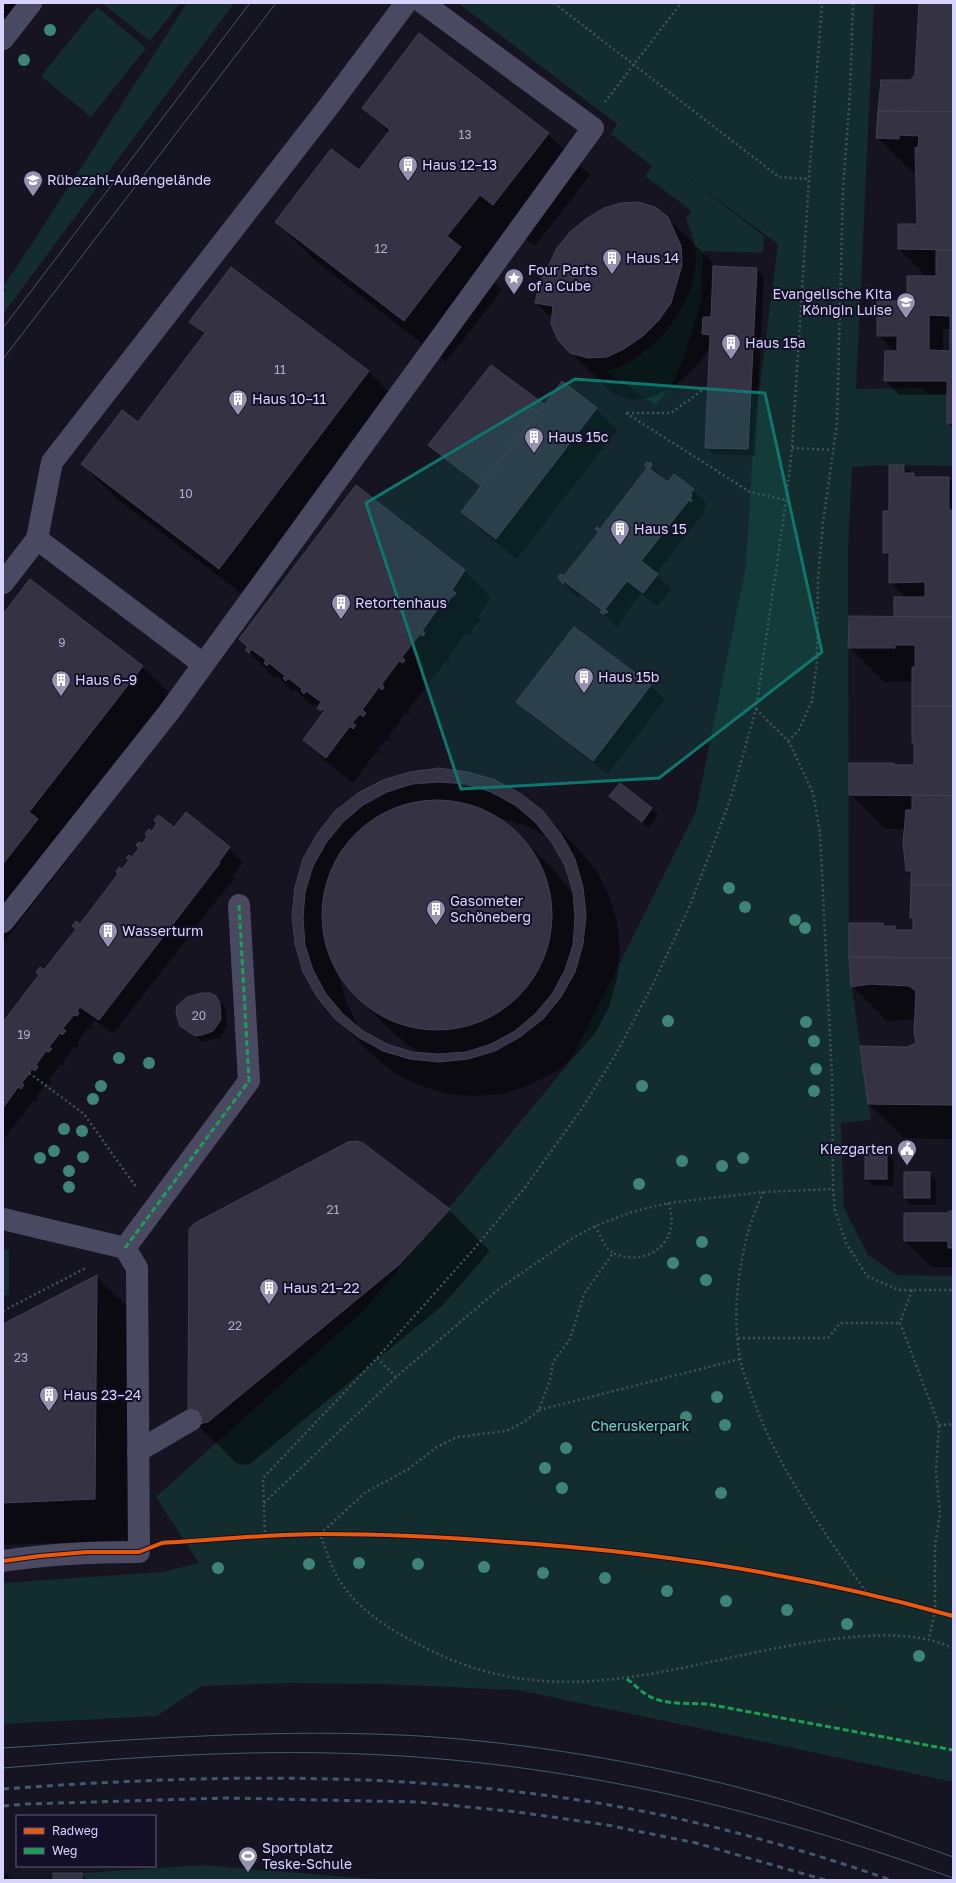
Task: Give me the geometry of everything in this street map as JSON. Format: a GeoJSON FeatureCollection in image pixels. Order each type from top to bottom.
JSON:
{"type":"FeatureCollection","features":[{"type":"Feature","properties":{"kind":"street"},"geometry":{"type":"LineString","coordinates":[[3,38],[31,3]]}},
{"type":"Feature","properties":{"kind":"street"},"geometry":{"type":"LineString","coordinates":[[3,582],[37,539],[52,462],[329,106],[406,3]]}},
{"type":"Feature","properties":{"kind":"street"},"geometry":{"type":"LineString","coordinates":[[3,922],[169,712],[593,128],[423,3]]}},
{"type":"Feature","properties":{"kind":"street"},"geometry":{"type":"LineString","coordinates":[[37,539],[203,664]]}},
{"type":"Feature","properties":{"kind":"street"},"geometry":{"type":"LineString","coordinates":[[125,1248],[249,1081],[239,905]]}},
{"type":"Feature","properties":{"kind":"street"},"geometry":{"type":"LineString","coordinates":[[3,1219],[125,1248],[137,1268],[139,1552],[87,1552],[40,1556],[3,1562]]}},
{"type":"Feature","properties":{"kind":"street"},"geometry":{"type":"LineString","coordinates":[[138,1451],[191,1420]]}},
{"type":"Feature","properties":{"kind":"path"},"geometry":{"type":"LineString","coordinates":[[554,3],[779,178],[809,178]]}},
{"type":"Feature","properties":{"kind":"path"},"geometry":{"type":"LineString","coordinates":[[603,104],[681,3]]}},
{"type":"Feature","properties":{"kind":"path"},"geometry":{"type":"LineString","coordinates":[[265,1537],[263,1478],[377,1358],[473,1250],[523,1190],[581,1110],[616,1054],[654,982],[688,910],[731,797],[756,709],[792,448],[822,3]]}},
{"type":"Feature","properties":{"kind":"path"},"geometry":{"type":"LineString","coordinates":[[788,741],[799,730],[812,700],[817,660],[818,579],[823,524],[836,423],[843,196],[850,94],[853,3]]}},
{"type":"Feature","properties":{"kind":"path"},"geometry":{"type":"LineString","coordinates":[[708,386],[671,413],[626,413],[750,492],[786,500]]}},
{"type":"Feature","properties":{"kind":"path"},"geometry":{"type":"LineString","coordinates":[[792,448],[832,450]]}},
{"type":"Feature","properties":{"kind":"path"},"geometry":{"type":"LineString","coordinates":[[756,709],[788,741],[813,793],[820,832],[832,1076],[833,1189],[835,1210],[846,1244],[867,1276],[899,1290],[953,1290]]}},
{"type":"Feature","properties":{"kind":"path"},"geometry":{"type":"LineString","coordinates":[[29,1073],[84,1114],[153,1210]]}},
{"type":"Feature","properties":{"kind":"path"},"geometry":{"type":"LineString","coordinates":[[263,1503],[396,1378],[500,1288],[565,1243],[595,1226],[632,1212],[668,1203],[763,1192],[833,1189]]}},
{"type":"Feature","properties":{"kind":"path"},"geometry":{"type":"LineString","coordinates":[[763,1192],[748,1231],[739,1276],[738,1338],[740,1359],[761,1422],[778,1459],[831,1542],[866,1592]]}},
{"type":"Feature","properties":{"kind":"path"},"geometry":{"type":"LineString","coordinates":[[595,1226],[606,1247],[613,1253],[630,1258],[641,1258],[658,1249],[664,1243],[670,1230],[672,1216],[668,1203]]}},
{"type":"Feature","properties":{"kind":"path"},"geometry":{"type":"LineString","coordinates":[[3,1311],[125,1248]]}},
{"type":"Feature","properties":{"kind":"path"},"geometry":{"type":"LineString","coordinates":[[538,1410],[550,1380],[553,1362],[570,1339],[584,1294],[613,1253]]}},
{"type":"Feature","properties":{"kind":"path"},"geometry":{"type":"LineString","coordinates":[[912,1290],[900,1323],[939,1425],[936,1472],[940,1514],[935,1545],[935,1611],[928,1639]]}},
{"type":"Feature","properties":{"kind":"path"},"geometry":{"type":"LineString","coordinates":[[738,1338],[828,1338],[840,1323],[900,1323]]}},
{"type":"Feature","properties":{"kind":"path"},"geometry":{"type":"LineString","coordinates":[[377,1358],[396,1378]]}},
{"type":"Feature","properties":{"kind":"path"},"geometry":{"type":"LineString","coordinates":[[740,1359],[538,1410],[524,1422],[506,1431],[457,1437],[437,1447],[407,1470],[366,1492],[320,1534],[335,1573],[349,1595],[381,1621],[407,1638],[462,1664],[486,1672],[532,1681],[594,1683],[627,1679],[763,1650],[851,1637],[895,1635],[928,1639],[953,1648]]}},
{"type":"Feature","properties":{"kind":"path"},"geometry":{"type":"LineString","coordinates":[[939,1425],[953,1424]]}},
{"type":"Feature","properties":{"kind":"highlighted area"},"geometry":{"type":"Polygon","coordinates":[[[575,379],[765,393],[822,652],[659,778],[461,789],[366,503],[575,379]]]}},
{"type":"Feature","properties":{"kind":"green space"},"geometry":{"type":"Polygon","coordinates":[[[102,3],[180,3],[150,41],[102,3]]]}},
{"type":"Feature","properties":{"kind":"green space"},"geometry":{"type":"Polygon","coordinates":[[[187,3],[234,3],[3,314],[3,287],[187,3]]]}},
{"type":"Feature","properties":{"kind":"green space","name":"Cheruskerpark"},"geometry":{"type":"Polygon","coordinates":[[[458,3],[874,3],[856,389],[925,388],[925,393],[947,393],[947,423],[953,423],[953,466],[889,465],[852,467],[848,550],[849,969],[871,1120],[841,1123],[844,1208],[868,1255],[897,1275],[953,1276],[953,1782],[518,1690],[381,1684],[289,1683],[202,1686],[157,1716],[3,1724],[3,1583],[162,1572],[199,1563],[156,1497],[365,1309],[570,1062],[696,811],[746,565],[754,431],[778,244],[683,174],[764,236],[763,253],[703,251],[701,301],[691,335],[681,364],[671,386],[656,405],[607,372],[630,362],[659,339],[677,316],[684,304],[694,276],[696,262],[695,245],[686,218],[692,211],[645,176],[652,166],[611,134],[617,124],[458,3]]]}},
{"type":"Feature","properties":{"kind":"green space"},"geometry":{"type":"Polygon","coordinates":[[[97,7],[146,48],[91,117],[41,76],[97,7]]]}},
{"type":"Feature","properties":{"kind":"green space"},"geometry":{"type":"Polygon","coordinates":[[[3,1249],[9,1250],[9,1294],[3,1297],[3,1249]]]}},
{"type":"Feature","properties":{"kind":"green space"},"geometry":{"type":"Polygon","coordinates":[[[202,1865],[385,1880],[82,1880],[82,1873],[202,1865]]]}},
{"type":"Feature","properties":{"kind":"building"},"geometry":{"type":"Polygon","coordinates":[[[919,3],[953,3],[953,112],[878,111],[881,80],[911,80],[915,74],[919,3]]]}},
{"type":"Feature","properties":{"kind":"building","name":"Haus 12–13"},"geometry":{"type":"Polygon","coordinates":[[[419,33],[549,133],[493,205],[480,195],[447,236],[461,247],[404,321],[275,222],[331,149],[359,170],[390,130],[362,108],[419,33]]]}},
{"type":"Feature","properties":{"kind":"building"},"geometry":{"type":"Polygon","coordinates":[[[878,111],[953,112],[953,250],[898,249],[898,224],[917,224],[915,148],[918,147],[919,136],[899,135],[899,139],[876,138],[878,111]]]}},
{"type":"Feature","properties":{"kind":"building","name":"Haus 14"},"geometry":{"type":"Polygon","coordinates":[[[638,202],[655,207],[668,217],[681,246],[682,265],[671,303],[659,320],[643,336],[624,349],[607,357],[588,358],[570,353],[558,340],[551,324],[553,306],[535,303],[539,285],[557,248],[570,232],[586,219],[604,208],[621,203],[638,202]]]}},
{"type":"Feature","properties":{"kind":"building"},"geometry":{"type":"Polygon","coordinates":[[[936,250],[953,250],[953,423],[947,423],[947,381],[884,381],[885,351],[897,351],[897,336],[877,336],[877,301],[907,301],[907,276],[936,276],[936,250]],[[929,315],[929,350],[950,351],[950,316],[929,315]]]}},
{"type":"Feature","properties":{"kind":"building","name":"Haus 15a"},"geometry":{"type":"Polygon","coordinates":[[[713,266],[757,268],[748,449],[705,448],[710,335],[702,334],[703,317],[711,317],[713,266]]]}},
{"type":"Feature","properties":{"kind":"building","name":"Haus 10–11"},"geometry":{"type":"Polygon","coordinates":[[[231,267],[369,371],[219,569],[81,464],[122,410],[138,422],[205,333],[189,322],[231,267]]]}},
{"type":"Feature","properties":{"kind":"building"},"geometry":{"type":"Polygon","coordinates":[[[491,365],[544,404],[481,486],[428,445],[491,365]]]}},
{"type":"Feature","properties":{"kind":"building","name":"Haus 15c"},"geometry":{"type":"Polygon","coordinates":[[[562,381],[597,408],[496,539],[461,512],[530,422],[524,417],[532,408],[538,413],[562,381]]]}},
{"type":"Feature","properties":{"kind":"building","name":"Haus 15"},"geometry":{"type":"Polygon","coordinates":[[[647,462],[652,464],[650,469],[668,482],[674,474],[694,489],[690,494],[692,495],[690,498],[692,500],[691,502],[689,500],[641,561],[658,574],[643,593],[627,581],[605,609],[608,612],[603,614],[600,612],[602,610],[564,581],[563,584],[558,577],[560,574],[564,576],[599,532],[595,529],[597,527],[600,529],[647,468],[645,465],[647,462]]]}},
{"type":"Feature","properties":{"kind":"building"},"geometry":{"type":"Polygon","coordinates":[[[889,465],[904,465],[904,473],[914,473],[914,477],[949,477],[949,510],[953,510],[953,617],[894,617],[894,597],[925,597],[925,582],[889,583],[889,553],[883,553],[883,511],[889,511],[889,465]]]}},
{"type":"Feature","properties":{"kind":"building","name":"Retortenhaus"},"geometry":{"type":"Polygon","coordinates":[[[356,485],[465,570],[452,590],[456,593],[453,597],[452,596],[443,610],[439,607],[422,631],[425,633],[423,636],[420,634],[402,657],[405,660],[403,663],[399,661],[382,684],[384,687],[382,690],[379,687],[362,710],[366,713],[363,717],[360,714],[352,723],[356,725],[353,729],[350,726],[326,758],[303,740],[325,710],[323,709],[321,711],[317,708],[321,702],[306,691],[304,694],[301,691],[302,689],[288,678],[286,681],[283,678],[285,676],[269,663],[267,666],[264,663],[266,660],[251,649],[249,653],[245,650],[248,647],[239,639],[356,485]]]}},
{"type":"Feature","properties":{"kind":"building","name":"Haus 6–9"},"geometry":{"type":"Polygon","coordinates":[[[30,579],[143,666],[29,812],[38,819],[3,864],[3,614],[30,579]]]}},
{"type":"Feature","properties":{"kind":"building"},"geometry":{"type":"Polygon","coordinates":[[[849,616],[953,617],[953,706],[912,706],[912,667],[915,667],[915,645],[895,645],[895,648],[848,648],[849,616]]]}},
{"type":"Feature","properties":{"kind":"building","name":"Haus 15b"},"geometry":{"type":"Polygon","coordinates":[[[574,627],[651,685],[593,761],[516,702],[574,627]]]}},
{"type":"Feature","properties":{"kind":"building"},"geometry":{"type":"Polygon","coordinates":[[[912,706],[953,706],[953,796],[849,795],[849,763],[894,763],[894,765],[914,765],[914,743],[912,743],[912,706]]]}},
{"type":"Feature","properties":{"kind":"building","name":"Gasometer Schöneberg"},"geometry":{"type":"Polygon","coordinates":[[[439,768],[468,772],[495,780],[520,793],[543,811],[561,834],[575,859],[583,887],[586,915],[583,944],[575,972],[561,997],[543,1019],[520,1037],[495,1051],[468,1059],[439,1062],[410,1059],[383,1051],[358,1037],[335,1019],[317,997],[303,972],[295,944],[292,915],[295,887],[303,859],[317,834],[335,811],[358,793],[383,780],[410,772],[439,768]],[[439,782],[412,784],[387,792],[363,805],[343,822],[326,843],[313,866],[305,892],[303,918],[305,945],[313,970],[326,994],[343,1014],[363,1031],[387,1044],[412,1052],[439,1054],[466,1052],[491,1044],[515,1031],[535,1014],[552,994],[565,970],[573,945],[575,918],[573,892],[565,866],[552,843],[535,822],[515,805],[491,792],[466,784],[439,782]]]}},
{"type":"Feature","properties":{"kind":"building"},"geometry":{"type":"Polygon","coordinates":[[[620,783],[652,808],[642,822],[609,796],[620,783]]]}},
{"type":"Feature","properties":{"kind":"building"},"geometry":{"type":"Polygon","coordinates":[[[912,795],[953,796],[953,885],[911,885],[911,871],[906,871],[903,843],[906,810],[912,810],[912,795]]]}},
{"type":"Feature","properties":{"kind":"building","name":"Gasometer Schöneberg"},"geometry":{"type":"Polygon","coordinates":[[[426,800],[448,800],[470,805],[491,813],[519,833],[539,861],[550,893],[552,915],[550,937],[539,969],[519,997],[491,1017],[470,1025],[448,1030],[426,1030],[404,1025],[383,1017],[355,997],[335,969],[327,948],[322,926],[322,904],[327,882],[335,861],[355,833],[383,813],[404,805],[426,800]]]}},
{"type":"Feature","properties":{"kind":"building","name":"Wasserturm"},"geometry":{"type":"Polygon","coordinates":[[[186,812],[230,847],[219,862],[220,863],[99,1020],[80,1007],[77,1011],[79,1013],[77,1016],[74,1015],[63,1028],[66,1031],[62,1035],[60,1033],[49,1047],[52,1049],[49,1052],[46,1051],[36,1065],[38,1067],[35,1071],[32,1069],[22,1083],[24,1085],[21,1089],[18,1087],[3,1108],[3,1022],[39,975],[36,972],[40,967],[44,970],[76,929],[72,926],[76,921],[80,924],[118,874],[116,872],[119,867],[122,869],[129,860],[126,858],[129,855],[132,857],[139,848],[136,845],[139,842],[142,844],[147,836],[145,834],[149,829],[152,831],[157,823],[154,821],[158,815],[174,827],[186,812]]]}},
{"type":"Feature","properties":{"kind":"building"},"geometry":{"type":"Polygon","coordinates":[[[911,885],[953,885],[953,958],[849,957],[849,923],[883,923],[883,926],[895,926],[896,930],[913,930],[913,918],[910,918],[911,885]]]}},
{"type":"Feature","properties":{"kind":"building"},"geometry":{"type":"Polygon","coordinates":[[[849,957],[953,958],[953,1105],[868,1104],[860,1046],[907,1047],[916,1043],[914,1032],[916,991],[909,986],[870,984],[851,987],[849,957]]]}},
{"type":"Feature","properties":{"kind":"building"},"geometry":{"type":"Polygon","coordinates":[[[202,993],[210,993],[216,996],[220,1003],[221,1020],[213,1031],[195,1036],[180,1026],[176,1013],[177,1006],[187,997],[202,993]]]}},
{"type":"Feature","properties":{"kind":"building","name":"Haus 21–22"},"geometry":{"type":"Polygon","coordinates":[[[356,1141],[363,1143],[450,1209],[400,1264],[208,1422],[199,1424],[188,1412],[189,1229],[195,1223],[348,1142],[356,1141]]]}},
{"type":"Feature","properties":{"kind":"building"},"geometry":{"type":"Polygon","coordinates":[[[865,1153],[887,1153],[887,1179],[865,1179],[865,1153]]]}},
{"type":"Feature","properties":{"kind":"building"},"geometry":{"type":"Polygon","coordinates":[[[904,1172],[930,1172],[930,1198],[904,1198],[904,1172]]]}},
{"type":"Feature","properties":{"kind":"building"},"geometry":{"type":"Polygon","coordinates":[[[949,1211],[953,1211],[953,1248],[948,1248],[948,1241],[904,1241],[904,1213],[949,1213],[949,1211]]]}},
{"type":"Feature","properties":{"kind":"building","name":"Haus 23–24"},"geometry":{"type":"Polygon","coordinates":[[[97,1275],[95,1499],[3,1503],[3,1324],[97,1275]]]}},
{"type":"Feature","properties":{"kind":"building"},"geometry":{"type":"Polygon","coordinates":[[[53,1873],[82,1873],[82,1880],[53,1880],[53,1873]]]}},
{"type":"Feature","properties":{"kind":"tram line"},"geometry":{"type":"LineString","coordinates":[[3,328],[250,3]]}},
{"type":"Feature","properties":{"kind":"tram line"},"geometry":{"type":"LineString","coordinates":[[3,359],[276,3]]}},
{"type":"Feature","properties":{"kind":"tram line"},"geometry":{"type":"LineString","coordinates":[[3,1748],[107,1741],[316,1733],[420,1736],[501,1743],[582,1754],[662,1769],[741,1788],[768,1795],[874,1829],[953,1857]]}},
{"type":"Feature","properties":{"kind":"tram line"},"geometry":{"type":"LineString","coordinates":[[3,1768],[182,1755],[272,1753],[362,1754],[438,1759],[514,1767],[588,1778],[735,1810],[808,1830],[953,1878]]}},
{"type":"Feature","properties":{"kind":"railway"},"geometry":{"type":"LineString","coordinates":[[3,1789],[145,1781],[288,1778],[359,1780],[501,1790],[572,1799],[653,1813],[693,1822],[813,1854],[891,1880]]}},
{"type":"Feature","properties":{"kind":"railway"},"geometry":{"type":"LineString","coordinates":[[3,1806],[227,1798],[418,1802],[518,1812],[607,1825],[696,1843],[825,1880]]}},
{"type":"Feature","properties":{"kind":"marked path"},"geometry":{"type":"LineString","coordinates":[[125,1248],[249,1081],[239,905]]}},
{"type":"Feature","properties":{"kind":"marked path"},"geometry":{"type":"LineString","coordinates":[[627,1679],[646,1694],[662,1701],[707,1704],[953,1750]]}},
{"type":"Feature","properties":{"kind":"cycle path"},"geometry":{"type":"LineString","coordinates":[[3,1561],[87,1552],[139,1552],[162,1543],[262,1536],[345,1534],[438,1537],[563,1546],[732,1567],[788,1577],[898,1601],[953,1616]]}},
{"type":"Feature","properties":{"kind":"place","name":"Haus 12–13"},"geometry":{"type":"Point","coordinates":[408,182]}},
{"type":"Feature","properties":{"kind":"place","name":"Rübezahl-Außengelände"},"geometry":{"type":"Point","coordinates":[33,197]}},
{"type":"Feature","properties":{"kind":"place","name":"Haus 14"},"geometry":{"type":"Point","coordinates":[612,275]}},
{"type":"Feature","properties":{"kind":"place","name":"Four Parts of a Cube"},"geometry":{"type":"Point","coordinates":[514,295]}},
{"type":"Feature","properties":{"kind":"place","name":"Evangelische Kita Königin Luise"},"geometry":{"type":"Point","coordinates":[906,319]}},
{"type":"Feature","properties":{"kind":"place","name":"Haus 15a"},"geometry":{"type":"Point","coordinates":[731,360]}},
{"type":"Feature","properties":{"kind":"place","name":"Haus 10–11"},"geometry":{"type":"Point","coordinates":[238,416]}},
{"type":"Feature","properties":{"kind":"place","name":"Haus 15c"},"geometry":{"type":"Point","coordinates":[534,454]}},
{"type":"Feature","properties":{"kind":"place","name":"Haus 15"},"geometry":{"type":"Point","coordinates":[620,546]}},
{"type":"Feature","properties":{"kind":"place","name":"Retortenhaus"},"geometry":{"type":"Point","coordinates":[341,620]}},
{"type":"Feature","properties":{"kind":"place","name":"Haus 15b"},"geometry":{"type":"Point","coordinates":[584,694]}},
{"type":"Feature","properties":{"kind":"place","name":"Haus 6–9"},"geometry":{"type":"Point","coordinates":[61,697]}},
{"type":"Feature","properties":{"kind":"place","name":"Gasometer Schöneberg"},"geometry":{"type":"Point","coordinates":[436,926]}},
{"type":"Feature","properties":{"kind":"place","name":"Wasserturm"},"geometry":{"type":"Point","coordinates":[108,948]}},
{"type":"Feature","properties":{"kind":"place","name":"Kiezgarten"},"geometry":{"type":"Point","coordinates":[907,1166]}},
{"type":"Feature","properties":{"kind":"place","name":"Haus 21–22"},"geometry":{"type":"Point","coordinates":[269,1305]}},
{"type":"Feature","properties":{"kind":"place","name":"Haus 23–24"},"geometry":{"type":"Point","coordinates":[49,1412]}},
{"type":"Feature","properties":{"kind":"place","name":"Sportplatz Teske-Schule"},"geometry":{"type":"Point","coordinates":[248,1873]}}]}
